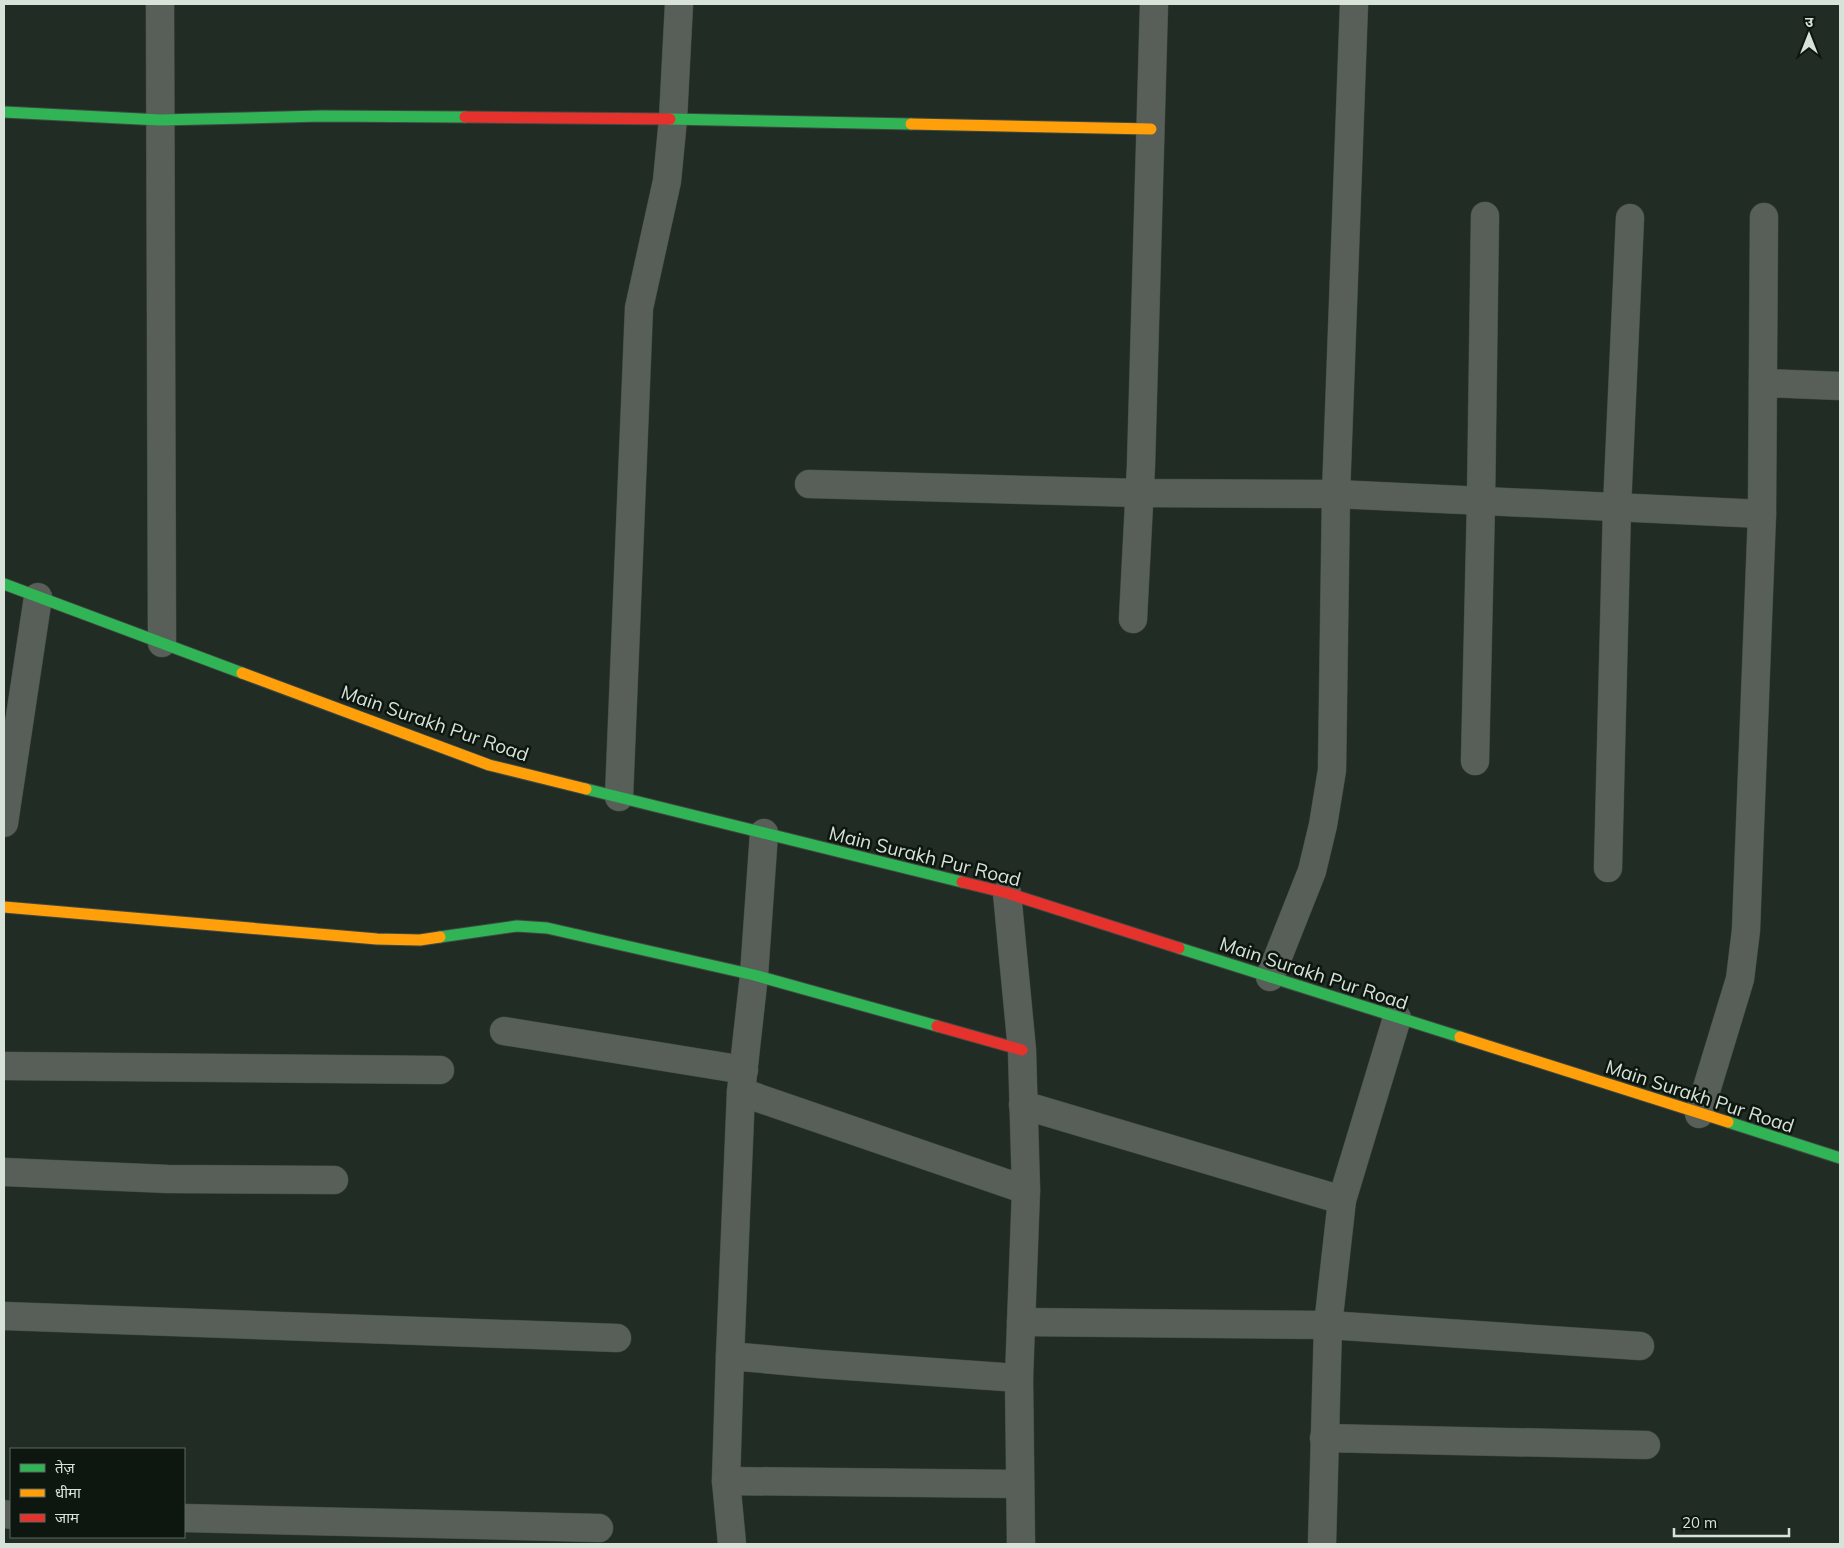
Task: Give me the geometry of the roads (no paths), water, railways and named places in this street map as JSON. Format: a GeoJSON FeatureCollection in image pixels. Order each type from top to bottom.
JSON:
{"type":"FeatureCollection","features":[{"type":"Feature","properties":{"kind":"street"},"geometry":{"type":"LineString","coordinates":[[160,4],[162,642]]}},
{"type":"Feature","properties":{"kind":"street"},"geometry":{"type":"LineString","coordinates":[[619,797],[639,308],[667,181],[674,119],[679,4]]}},
{"type":"Feature","properties":{"kind":"street"},"geometry":{"type":"LineString","coordinates":[[1133,619],[1140,493],[1154,4]]}},
{"type":"Feature","properties":{"kind":"street"},"geometry":{"type":"LineString","coordinates":[[1270,977],[1312,871],[1323,825],[1332,770],[1336,494],[1354,4]]}},
{"type":"Feature","properties":{"kind":"street"},"geometry":{"type":"LineString","coordinates":[[4,112],[160,120],[322,116],[674,119],[1151,129]]}},
{"type":"Feature","properties":{"kind":"street"},"geometry":{"type":"LineString","coordinates":[[1475,761],[1482,502],[1485,216]]}},
{"type":"Feature","properties":{"kind":"street"},"geometry":{"type":"LineString","coordinates":[[1699,1114],[1740,979],[1746,930],[1762,514],[1764,217]]}},
{"type":"Feature","properties":{"kind":"street"},"geometry":{"type":"LineString","coordinates":[[1608,868],[1617,507],[1630,218]]}},
{"type":"Feature","properties":{"kind":"street"},"geometry":{"type":"LineString","coordinates":[[1763,383],[1840,386]]}},
{"type":"Feature","properties":{"kind":"street"},"geometry":{"type":"LineString","coordinates":[[809,484],[1140,493],[1336,494],[1762,514]]}},
{"type":"Feature","properties":{"kind":"street","name":"Main Surakh Pur Road"},"geometry":{"type":"LineString","coordinates":[[4,584],[489,764],[1006,893],[1840,1158]]}},
{"type":"Feature","properties":{"kind":"street"},"geometry":{"type":"LineString","coordinates":[[4,823],[7,781],[38,597]]}},
{"type":"Feature","properties":{"kind":"street"},"geometry":{"type":"LineString","coordinates":[[732,1544],[726,1481],[730,1356],[743,1081],[754,975],[764,833]]}},
{"type":"Feature","properties":{"kind":"street"},"geometry":{"type":"LineString","coordinates":[[1006,893],[1022,1050],[1026,1190],[1019,1378],[1020,1544]]}},
{"type":"Feature","properties":{"kind":"street"},"geometry":{"type":"LineString","coordinates":[[4,907],[378,939],[420,940],[516,926],[547,928],[754,975],[1022,1050]]}},
{"type":"Feature","properties":{"kind":"street"},"geometry":{"type":"LineString","coordinates":[[1322,1544],[1328,1325],[1342,1200],[1397,1018]]}},
{"type":"Feature","properties":{"kind":"street"},"geometry":{"type":"LineString","coordinates":[[504,1031],[743,1081],[1026,1190]]}},
{"type":"Feature","properties":{"kind":"street"},"geometry":{"type":"LineString","coordinates":[[4,1066],[440,1070]]}},
{"type":"Feature","properties":{"kind":"street"},"geometry":{"type":"LineString","coordinates":[[1023,1105],[1342,1200]]}},
{"type":"Feature","properties":{"kind":"street"},"geometry":{"type":"LineString","coordinates":[[4,1172],[168,1179],[334,1180]]}},
{"type":"Feature","properties":{"kind":"street"},"geometry":{"type":"LineString","coordinates":[[4,1316],[617,1338]]}},
{"type":"Feature","properties":{"kind":"street"},"geometry":{"type":"LineString","coordinates":[[1021,1322],[1328,1325],[1640,1346]]}},
{"type":"Feature","properties":{"kind":"street"},"geometry":{"type":"LineString","coordinates":[[730,1356],[1019,1378]]}},
{"type":"Feature","properties":{"kind":"street"},"geometry":{"type":"LineString","coordinates":[[1324,1438],[1646,1445]]}},
{"type":"Feature","properties":{"kind":"street"},"geometry":{"type":"LineString","coordinates":[[726,1481],[1020,1484]]}},
{"type":"Feature","properties":{"kind":"street"},"geometry":{"type":"LineString","coordinates":[[185,1518],[599,1528]]}}]}
